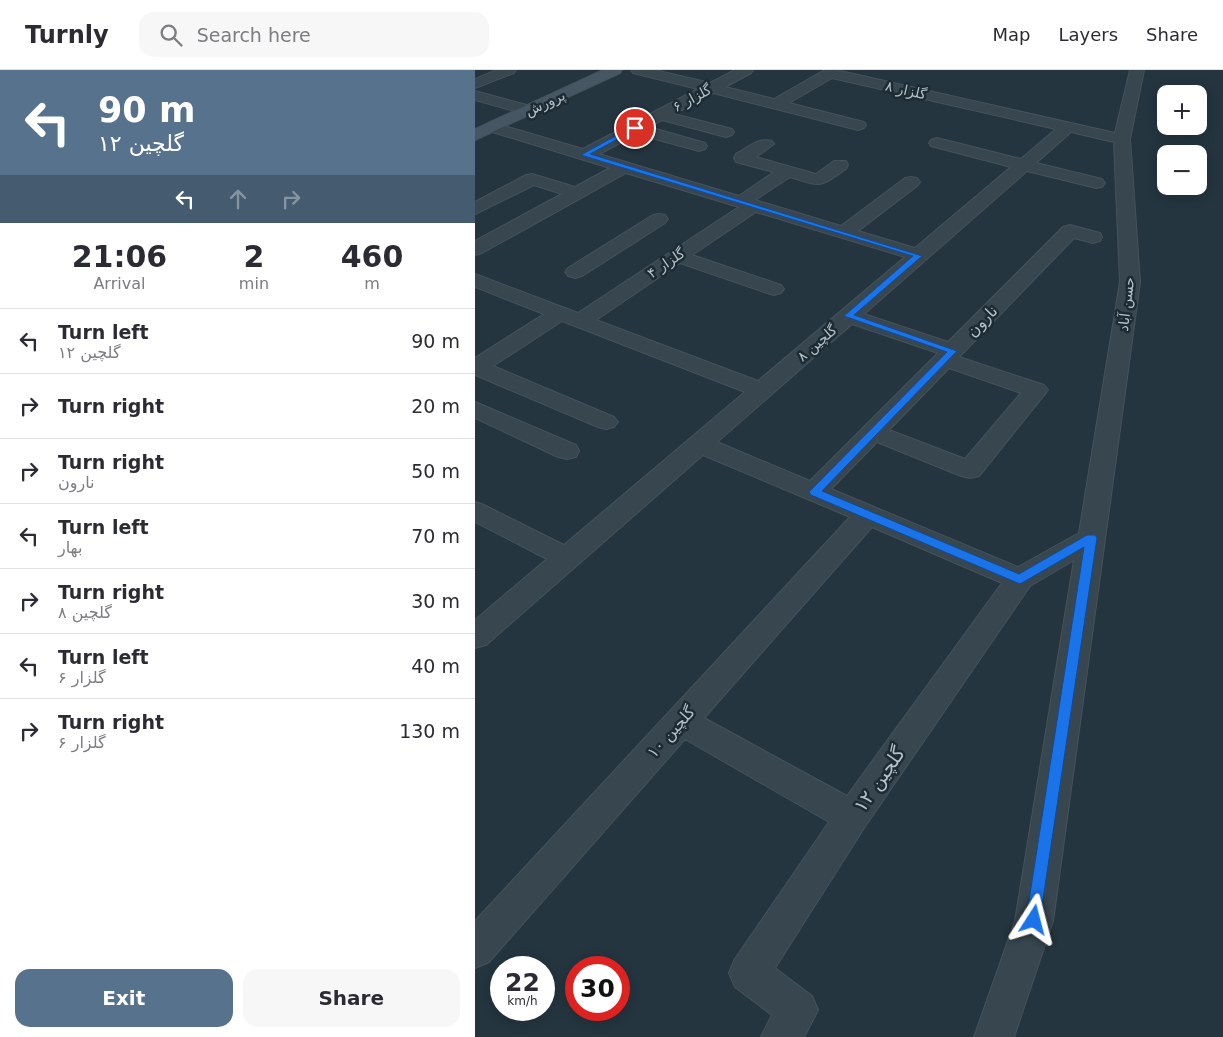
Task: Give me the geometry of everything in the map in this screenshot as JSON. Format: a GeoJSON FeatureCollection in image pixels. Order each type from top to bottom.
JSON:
{"type":"FeatureCollection","features":[{"type":"Feature","properties":{"kind":"street"},"geometry":{"type":"LineString","coordinates":[[475,84],[509,70]]}},
{"type":"Feature","properties":{"kind":"street","name":"پرورش"},"geometry":{"type":"LineString","coordinates":[[475,135],[615,70]]}},
{"type":"Feature","properties":{"kind":"street"},"geometry":{"type":"LineString","coordinates":[[638,70],[858,125]]}},
{"type":"Feature","properties":{"kind":"street","name":"گلزار ۶"},"geometry":{"type":"LineString","coordinates":[[584,155],[746,70]]}},
{"type":"Feature","properties":{"kind":"street","name":"حسن آباد"},"geometry":{"type":"LineString","coordinates":[[994,1037],[1034,920],[1130,282],[1122,139],[1137,70]]}},
{"type":"Feature","properties":{"kind":"street","name":"گلزار ۸"},"geometry":{"type":"LineString","coordinates":[[776,104],[833,71],[1122,139]]}},
{"type":"Feature","properties":{"kind":"street"},"geometry":{"type":"LineString","coordinates":[[808,86],[827,90]]}},
{"type":"Feature","properties":{"kind":"street"},"geometry":{"type":"LineString","coordinates":[[475,95],[529,110]]}},
{"type":"Feature","properties":{"kind":"street"},"geometry":{"type":"LineString","coordinates":[[661,114],[726,132]]}},
{"type":"Feature","properties":{"kind":"street"},"geometry":{"type":"LineString","coordinates":[[492,127],[918,256]]}},
{"type":"Feature","properties":{"kind":"street","name":"گلچین ۸"},"geometry":{"type":"LineString","coordinates":[[475,637],[1068,127]]}},
{"type":"Feature","properties":{"kind":"street"},"geometry":{"type":"LineString","coordinates":[[635,128],[699,146]]}},
{"type":"Feature","properties":{"kind":"street"},"geometry":{"type":"LineString","coordinates":[[937,143],[1096,182]]}},
{"type":"Feature","properties":{"kind":"street"},"geometry":{"type":"LineString","coordinates":[[766,144],[742,158],[818,180],[840,165]]}},
{"type":"Feature","properties":{"kind":"street"},"geometry":{"type":"LineString","coordinates":[[478,245],[625,167]]}},
{"type":"Feature","properties":{"kind":"street","name":"گلزار ۴"},"geometry":{"type":"LineString","coordinates":[[476,367],[645,278],[684,252],[788,171]]}},
{"type":"Feature","properties":{"kind":"street"},"geometry":{"type":"LineString","coordinates":[[475,209],[532,179],[576,194]]}},
{"type":"Feature","properties":{"kind":"street"},"geometry":{"type":"LineString","coordinates":[[845,233],[911,182]]}},
{"type":"Feature","properties":{"kind":"street"},"geometry":{"type":"LineString","coordinates":[[575,272],[659,219]]}},
{"type":"Feature","properties":{"kind":"street"},"geometry":{"type":"LineString","coordinates":[[641,231],[684,252],[774,289]]}},
{"type":"Feature","properties":{"kind":"street","name":"نارون"},"geometry":{"type":"LineString","coordinates":[[814,492],[1070,231],[1093,237]]}},
{"type":"Feature","properties":{"kind":"street"},"geometry":{"type":"LineString","coordinates":[[595,260],[645,278]]}},
{"type":"Feature","properties":{"kind":"street"},"geometry":{"type":"LineString","coordinates":[[475,280],[761,391]]}},
{"type":"Feature","properties":{"kind":"street"},"geometry":{"type":"LineString","coordinates":[[848,316],[1036,390],[970,470],[873,432]]}},
{"type":"Feature","properties":{"kind":"street"},"geometry":{"type":"LineString","coordinates":[[476,367],[606,422]]}},
{"type":"Feature","properties":{"kind":"street"},"geometry":{"type":"LineString","coordinates":[[475,410],[567,451]]}},
{"type":"Feature","properties":{"kind":"street"},"geometry":{"type":"LineString","coordinates":[[700,444],[1020,579]]}},
{"type":"Feature","properties":{"kind":"street"},"geometry":{"type":"LineString","coordinates":[[475,511],[567,558]]}},
{"type":"Feature","properties":{"kind":"street","name":"گلچین ۱۰"},"geometry":{"type":"LineString","coordinates":[[475,949],[867,515]]}},
{"type":"Feature","properties":{"kind":"street","name":"گلچین ۱۲"},"geometry":{"type":"LineString","coordinates":[[781,1037],[798,1010],[749,973],[785,921],[852,816],[1020,579],[1091,538]]}},
{"type":"Feature","properties":{"kind":"street"},"geometry":{"type":"LineString","coordinates":[[681,721],[852,816]]}},
{"type":"Feature","properties":{"kind":"route"},"geometry":{"type":"LineString","coordinates":[[635,128],[584,155],[918,256],[848,316],[953,351],[814,492],[1020,579],[1091,538],[1034,920]]}}]}
